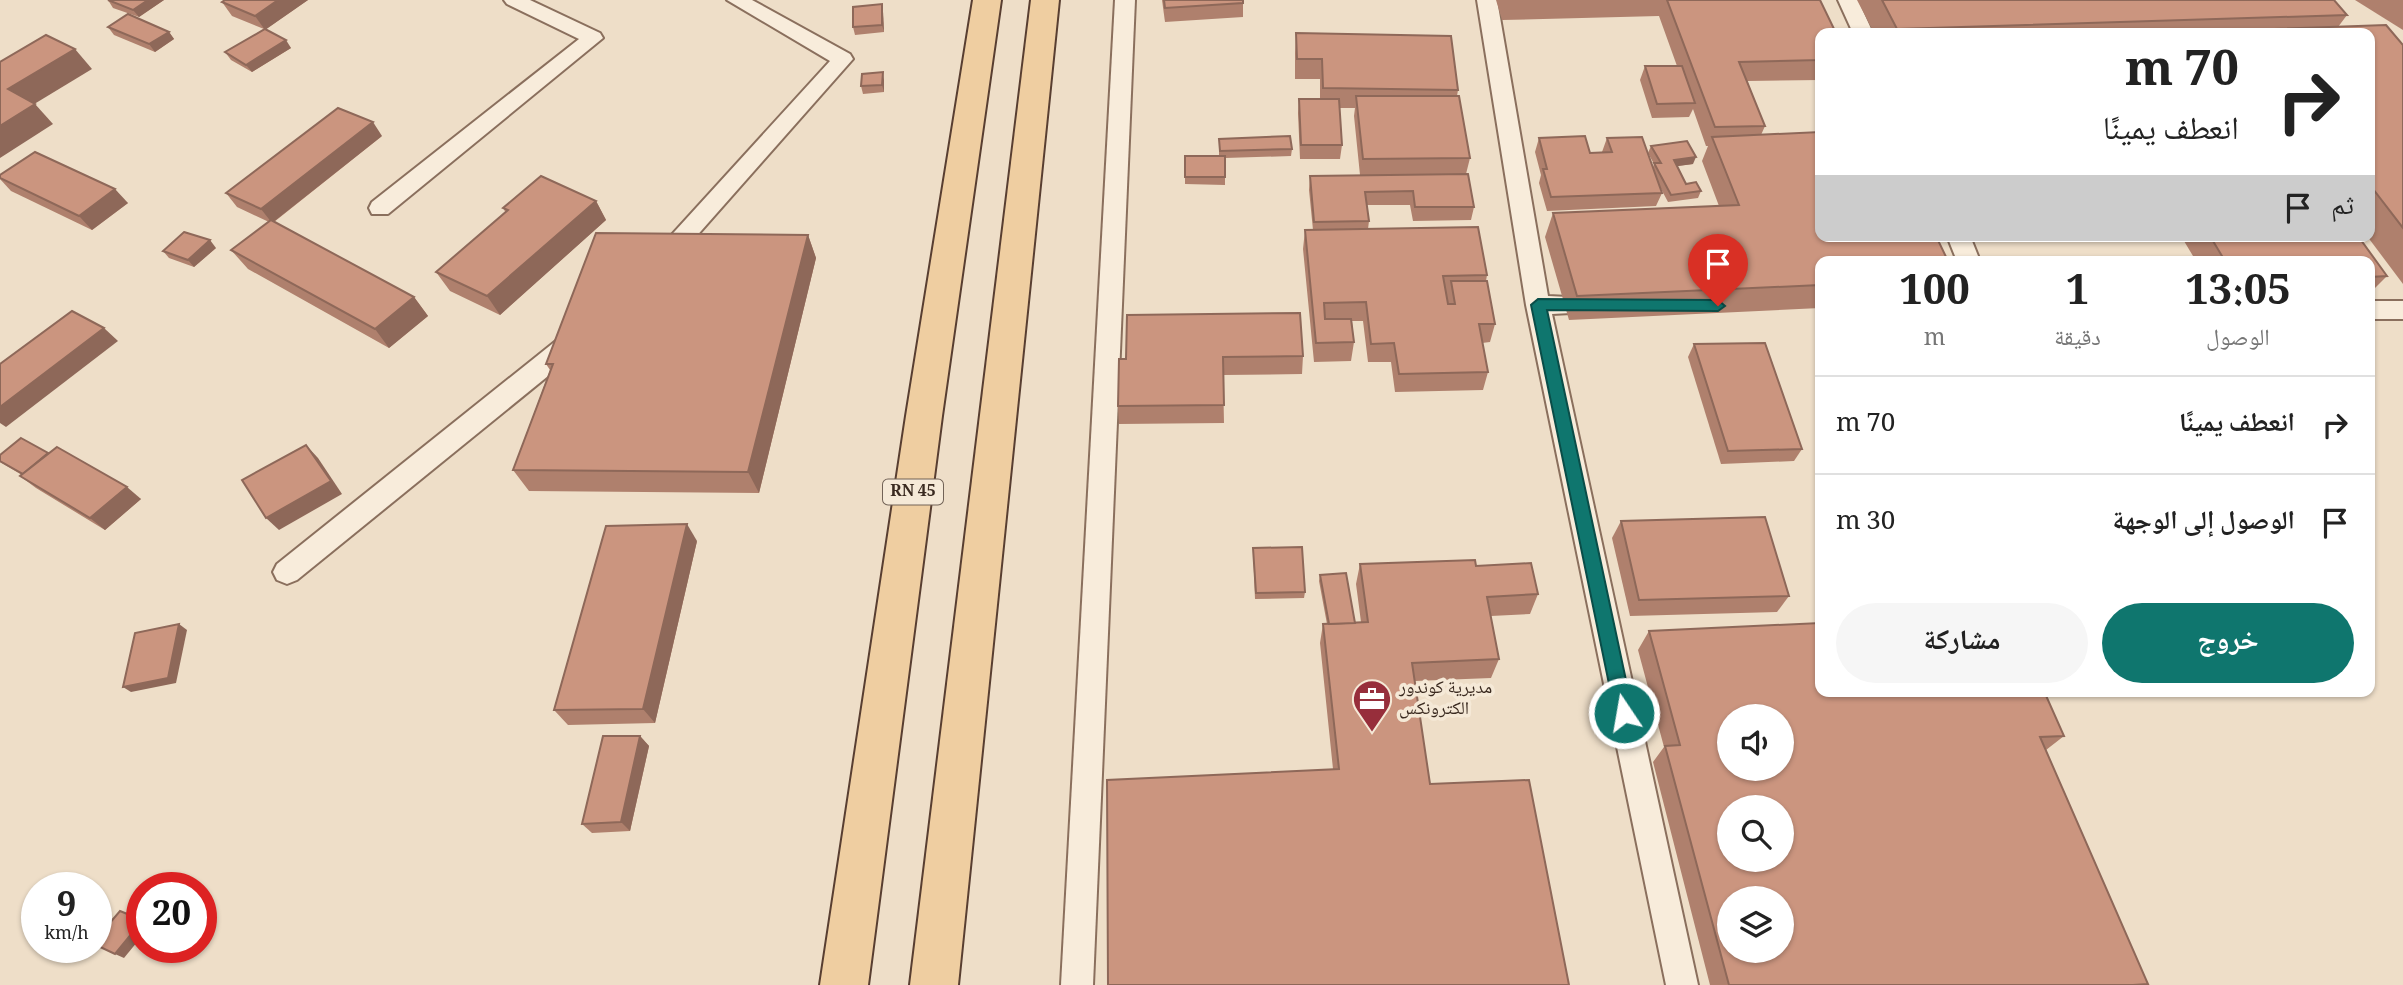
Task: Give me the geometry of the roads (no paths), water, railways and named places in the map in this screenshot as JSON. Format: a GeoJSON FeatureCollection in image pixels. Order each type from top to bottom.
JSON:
{"type":"FeatureCollection","features":[{"type":"Feature","properties":{"kind":"main road","name":"RN 45"},"geometry":{"type":"LineString","coordinates":[[844,985],[924,416],[987,0]]}},
{"type":"Feature","properties":{"kind":"main road"},"geometry":{"type":"LineString","coordinates":[[934,985],[1045,0]]}},
{"type":"Feature","properties":{"kind":"lane"},"geometry":{"type":"LineString","coordinates":[[380,208],[593,38],[514,0]]}},
{"type":"Feature","properties":{"kind":"lane"},"geometry":{"type":"LineString","coordinates":[[652,271],[843,59],[737,0]]}},
{"type":"Feature","properties":{"kind":"lane"},"geometry":{"type":"LineString","coordinates":[[1077,985],[1125,0]]}},
{"type":"Feature","properties":{"kind":"lane"},"geometry":{"type":"LineString","coordinates":[[1487,0],[1538,305],[1682,985]]}},
{"type":"Feature","properties":{"kind":"lane"},"geometry":{"type":"LineString","coordinates":[[1848,0],[1861,28]]}},
{"type":"Feature","properties":{"kind":"lane"},"geometry":{"type":"LineString","coordinates":[[1538,305],[1619,305]]}},
{"type":"Feature","properties":{"kind":"lane"},"geometry":{"type":"LineString","coordinates":[[2375,310],[2403,310]]}},
{"type":"Feature","properties":{"kind":"lane"},"geometry":{"type":"LineString","coordinates":[[287,572],[590,327]]}},
{"type":"Feature","properties":{"kind":"place","name":"مديرية كوندور الكترونكس"},"geometry":{"type":"Point","coordinates":[1372,733]}}]}
